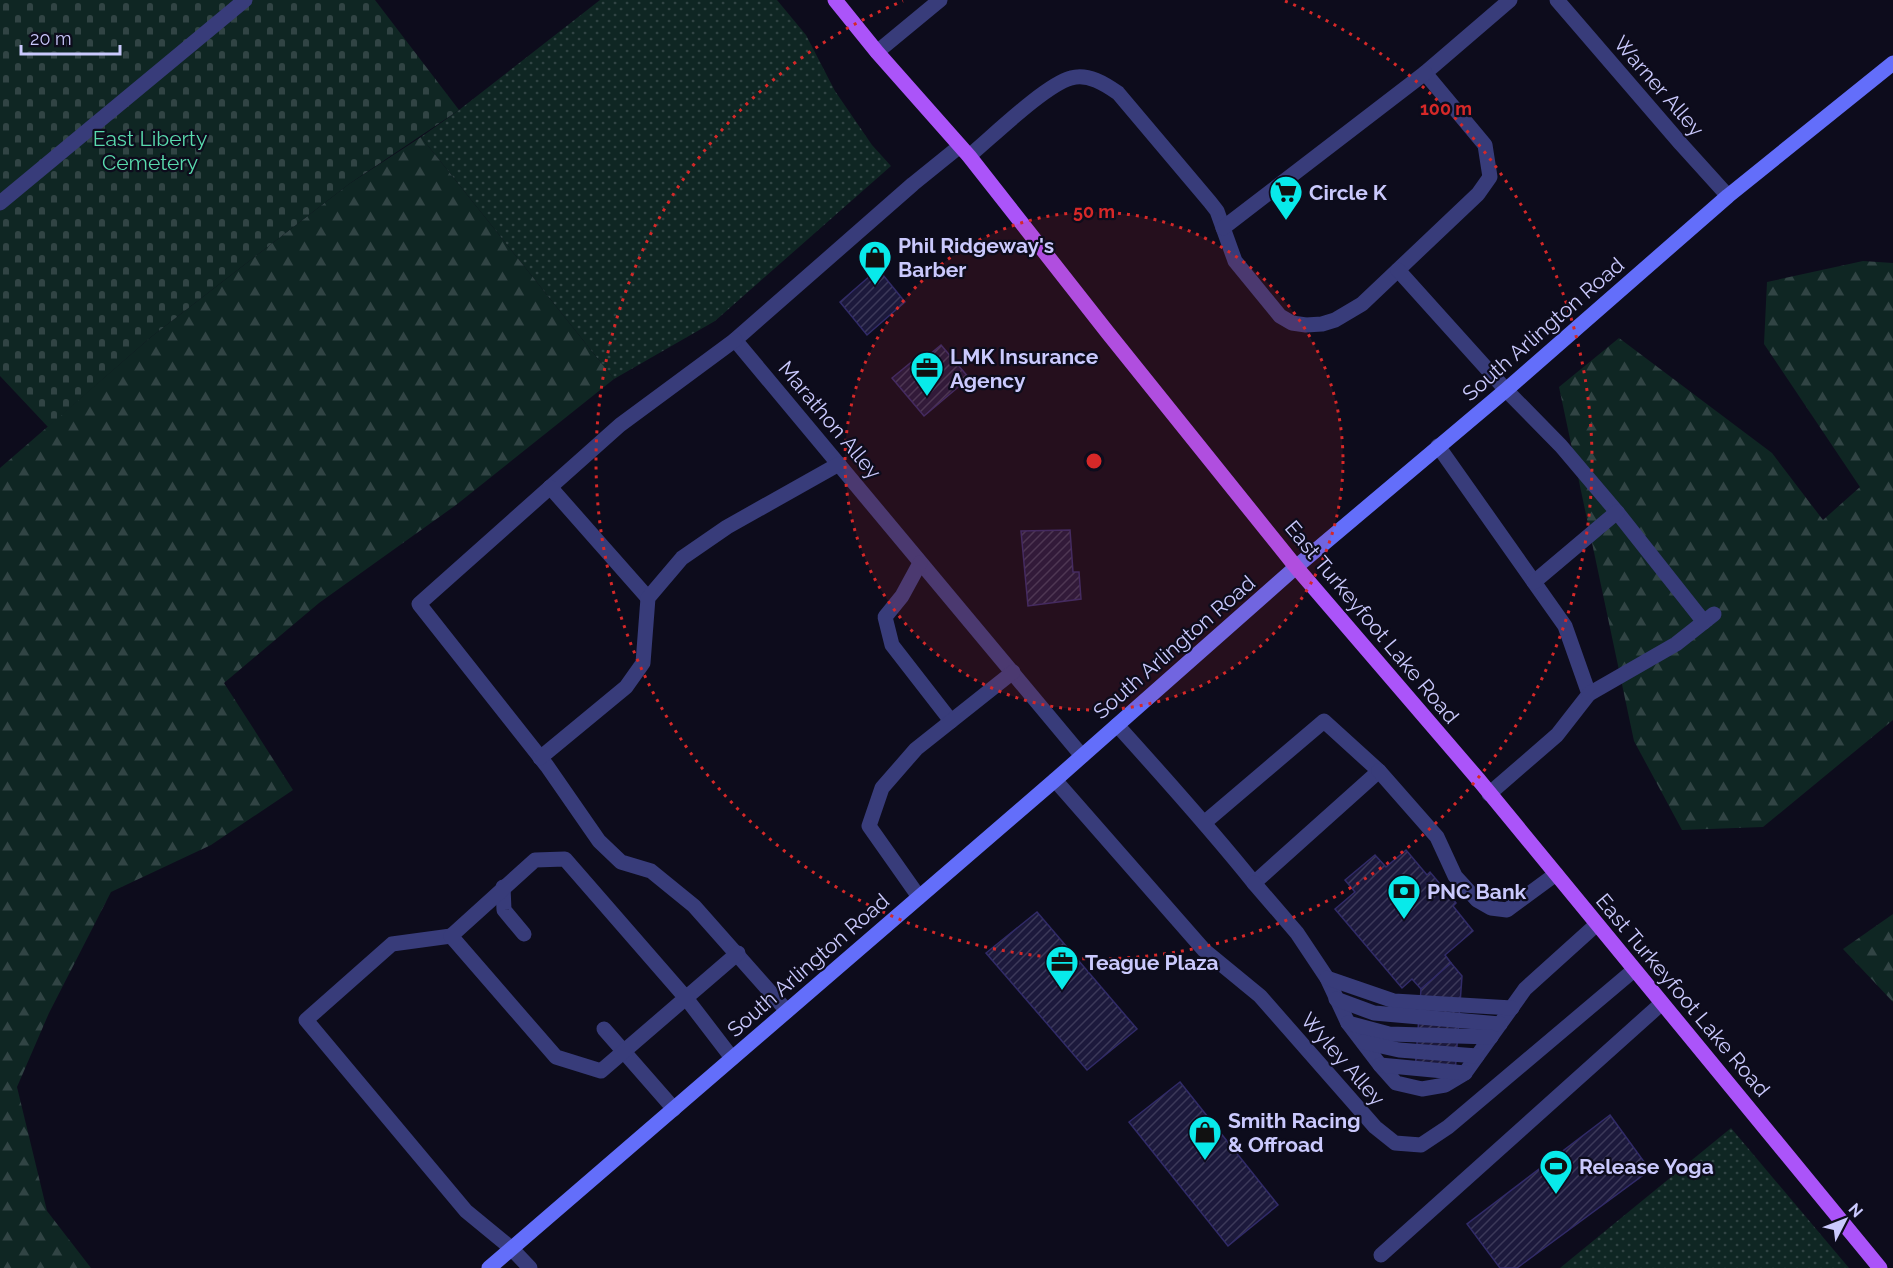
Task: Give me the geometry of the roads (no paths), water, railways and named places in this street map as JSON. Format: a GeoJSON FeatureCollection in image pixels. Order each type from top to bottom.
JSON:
{"type":"FeatureCollection","features":[{"type":"Feature","properties":{"kind":"main road","name":"East Turkeyfoot Lake Road"},"geometry":{"type":"LineString","coordinates":[[835,0],[877,52],[964,151],[1296,567],[1556,874],[1880,1268]]}},
{"type":"Feature","properties":{"kind":"main road","name":"South Arlington Road"},"geometry":{"type":"LineString","coordinates":[[489,1268],[1055,780],[1296,567],[1506,390],[1728,196],[1893,63]]}},
{"type":"Feature","properties":{"kind":"lane"},"geometry":{"type":"LineString","coordinates":[[0,203],[245,0]]}},
{"type":"Feature","properties":{"kind":"lane"},"geometry":{"type":"LineString","coordinates":[[877,52],[940,0]]}},
{"type":"Feature","properties":{"kind":"lane"},"geometry":{"type":"LineString","coordinates":[[1223,228],[1425,73],[1510,0]]}},
{"type":"Feature","properties":{"kind":"lane","name":"Warner Alley"},"geometry":{"type":"LineString","coordinates":[[1560,1],[1728,196]]}},
{"type":"Feature","properties":{"kind":"lane"},"geometry":{"type":"LineString","coordinates":[[787,1011],[694,906],[651,871],[621,862],[599,841],[540,758],[419,604],[620,425],[735,340],[913,184],[964,151],[1053,86],[1073,77],[1104,82],[1118,93],[1217,212],[1235,261],[1280,316],[1292,323],[1322,324],[1335,320],[1362,304],[1478,194],[1490,177],[1485,145],[1425,73]]}},
{"type":"Feature","properties":{"kind":"lane"},"geometry":{"type":"LineString","coordinates":[[1398,270],[1506,390],[1562,446],[1709,618],[1676,644],[1589,693],[1557,735],[1489,794]]}},
{"type":"Feature","properties":{"kind":"lane","name":"Marathon Alley"},"geometry":{"type":"LineString","coordinates":[[735,340],[1082,756]]}},
{"type":"Feature","properties":{"kind":"lane"},"geometry":{"type":"LineString","coordinates":[[1438,446],[1565,626],[1589,693]]}},
{"type":"Feature","properties":{"kind":"lane"},"geometry":{"type":"LineString","coordinates":[[540,758],[626,687],[643,663],[648,598],[682,558],[727,527],[839,464]]}},
{"type":"Feature","properties":{"kind":"lane"},"geometry":{"type":"LineString","coordinates":[[550,487],[648,598]]}},
{"type":"Feature","properties":{"kind":"lane"},"geometry":{"type":"LineString","coordinates":[[1534,582],[1617,512]]}},
{"type":"Feature","properties":{"kind":"lane"},"geometry":{"type":"LineString","coordinates":[[920,563],[902,596],[885,617],[892,645],[951,721]]}},
{"type":"Feature","properties":{"kind":"lane"},"geometry":{"type":"LineString","coordinates":[[919,897],[869,826],[882,788],[916,749],[1013,672]]}},
{"type":"Feature","properties":{"kind":"lane"},"geometry":{"type":"LineString","coordinates":[[1204,823],[1324,721],[1379,771],[1437,837],[1455,876],[1477,900],[1491,908],[1507,910],[1556,874]]}},
{"type":"Feature","properties":{"kind":"lane"},"geometry":{"type":"LineString","coordinates":[[1117,725],[1297,933],[1327,978],[1348,1023],[1396,1083],[1422,1089],[1445,1085],[1465,1073],[1526,989],[1597,924]]}},
{"type":"Feature","properties":{"kind":"lane"},"geometry":{"type":"LineString","coordinates":[[1254,883],[1379,771]]}},
{"type":"Feature","properties":{"kind":"lane","name":"Wyley Alley"},"geometry":{"type":"LineString","coordinates":[[1055,780],[1204,950],[1260,996],[1375,1127],[1395,1143],[1421,1145],[1448,1127],[1634,970]]}},
{"type":"Feature","properties":{"kind":"lane"},"geometry":{"type":"LineString","coordinates":[[530,1268],[511,1248],[466,1211],[306,1020],[392,944],[451,936],[535,860],[565,859],[686,998],[732,1058]]}},
{"type":"Feature","properties":{"kind":"lane"},"geometry":{"type":"LineString","coordinates":[[503,887],[504,910],[524,934]]}},
{"type":"Feature","properties":{"kind":"lane"},"geometry":{"type":"LineString","coordinates":[[451,936],[556,1057],[601,1071],[738,953]]}},
{"type":"Feature","properties":{"kind":"lane"},"geometry":{"type":"LineString","coordinates":[[1327,978],[1394,1001],[1512,1008]]}},
{"type":"Feature","properties":{"kind":"lane"},"geometry":{"type":"LineString","coordinates":[[1336,999],[1374,1013],[1500,1024]]}},
{"type":"Feature","properties":{"kind":"lane"},"geometry":{"type":"LineString","coordinates":[[1381,1255],[1662,1003]]}},
{"type":"Feature","properties":{"kind":"lane"},"geometry":{"type":"LineString","coordinates":[[1348,1023],[1389,1034],[1491,1037]]}},
{"type":"Feature","properties":{"kind":"lane"},"geometry":{"type":"LineString","coordinates":[[604,1029],[674,1108]]}},
{"type":"Feature","properties":{"kind":"lane"},"geometry":{"type":"LineString","coordinates":[[1363,1042],[1399,1050],[1477,1056]]}},
{"type":"Feature","properties":{"kind":"place","name":"Circle K"},"geometry":{"type":"Point","coordinates":[1286,221]}},
{"type":"Feature","properties":{"kind":"place","name":"Phil Ridgeway's Barber"},"geometry":{"type":"Point","coordinates":[875,286]}},
{"type":"Feature","properties":{"kind":"place","name":"LMK Insurance Agency"},"geometry":{"type":"Point","coordinates":[927,397]}},
{"type":"Feature","properties":{"kind":"place","name":"PNC Bank"},"geometry":{"type":"Point","coordinates":[1404,920]}},
{"type":"Feature","properties":{"kind":"place","name":"Teague Plaza"},"geometry":{"type":"Point","coordinates":[1062,991]}},
{"type":"Feature","properties":{"kind":"place","name":"Smith Racing & Offroad"},"geometry":{"type":"Point","coordinates":[1205,1161]}},
{"type":"Feature","properties":{"kind":"place","name":"Release Yoga"},"geometry":{"type":"Point","coordinates":[1556,1195]}},
{"type":"Feature","properties":{"kind":"park label","name":"East Liberty Cemetery"},"geometry":{"type":"Point","coordinates":[150,150]}}]}
